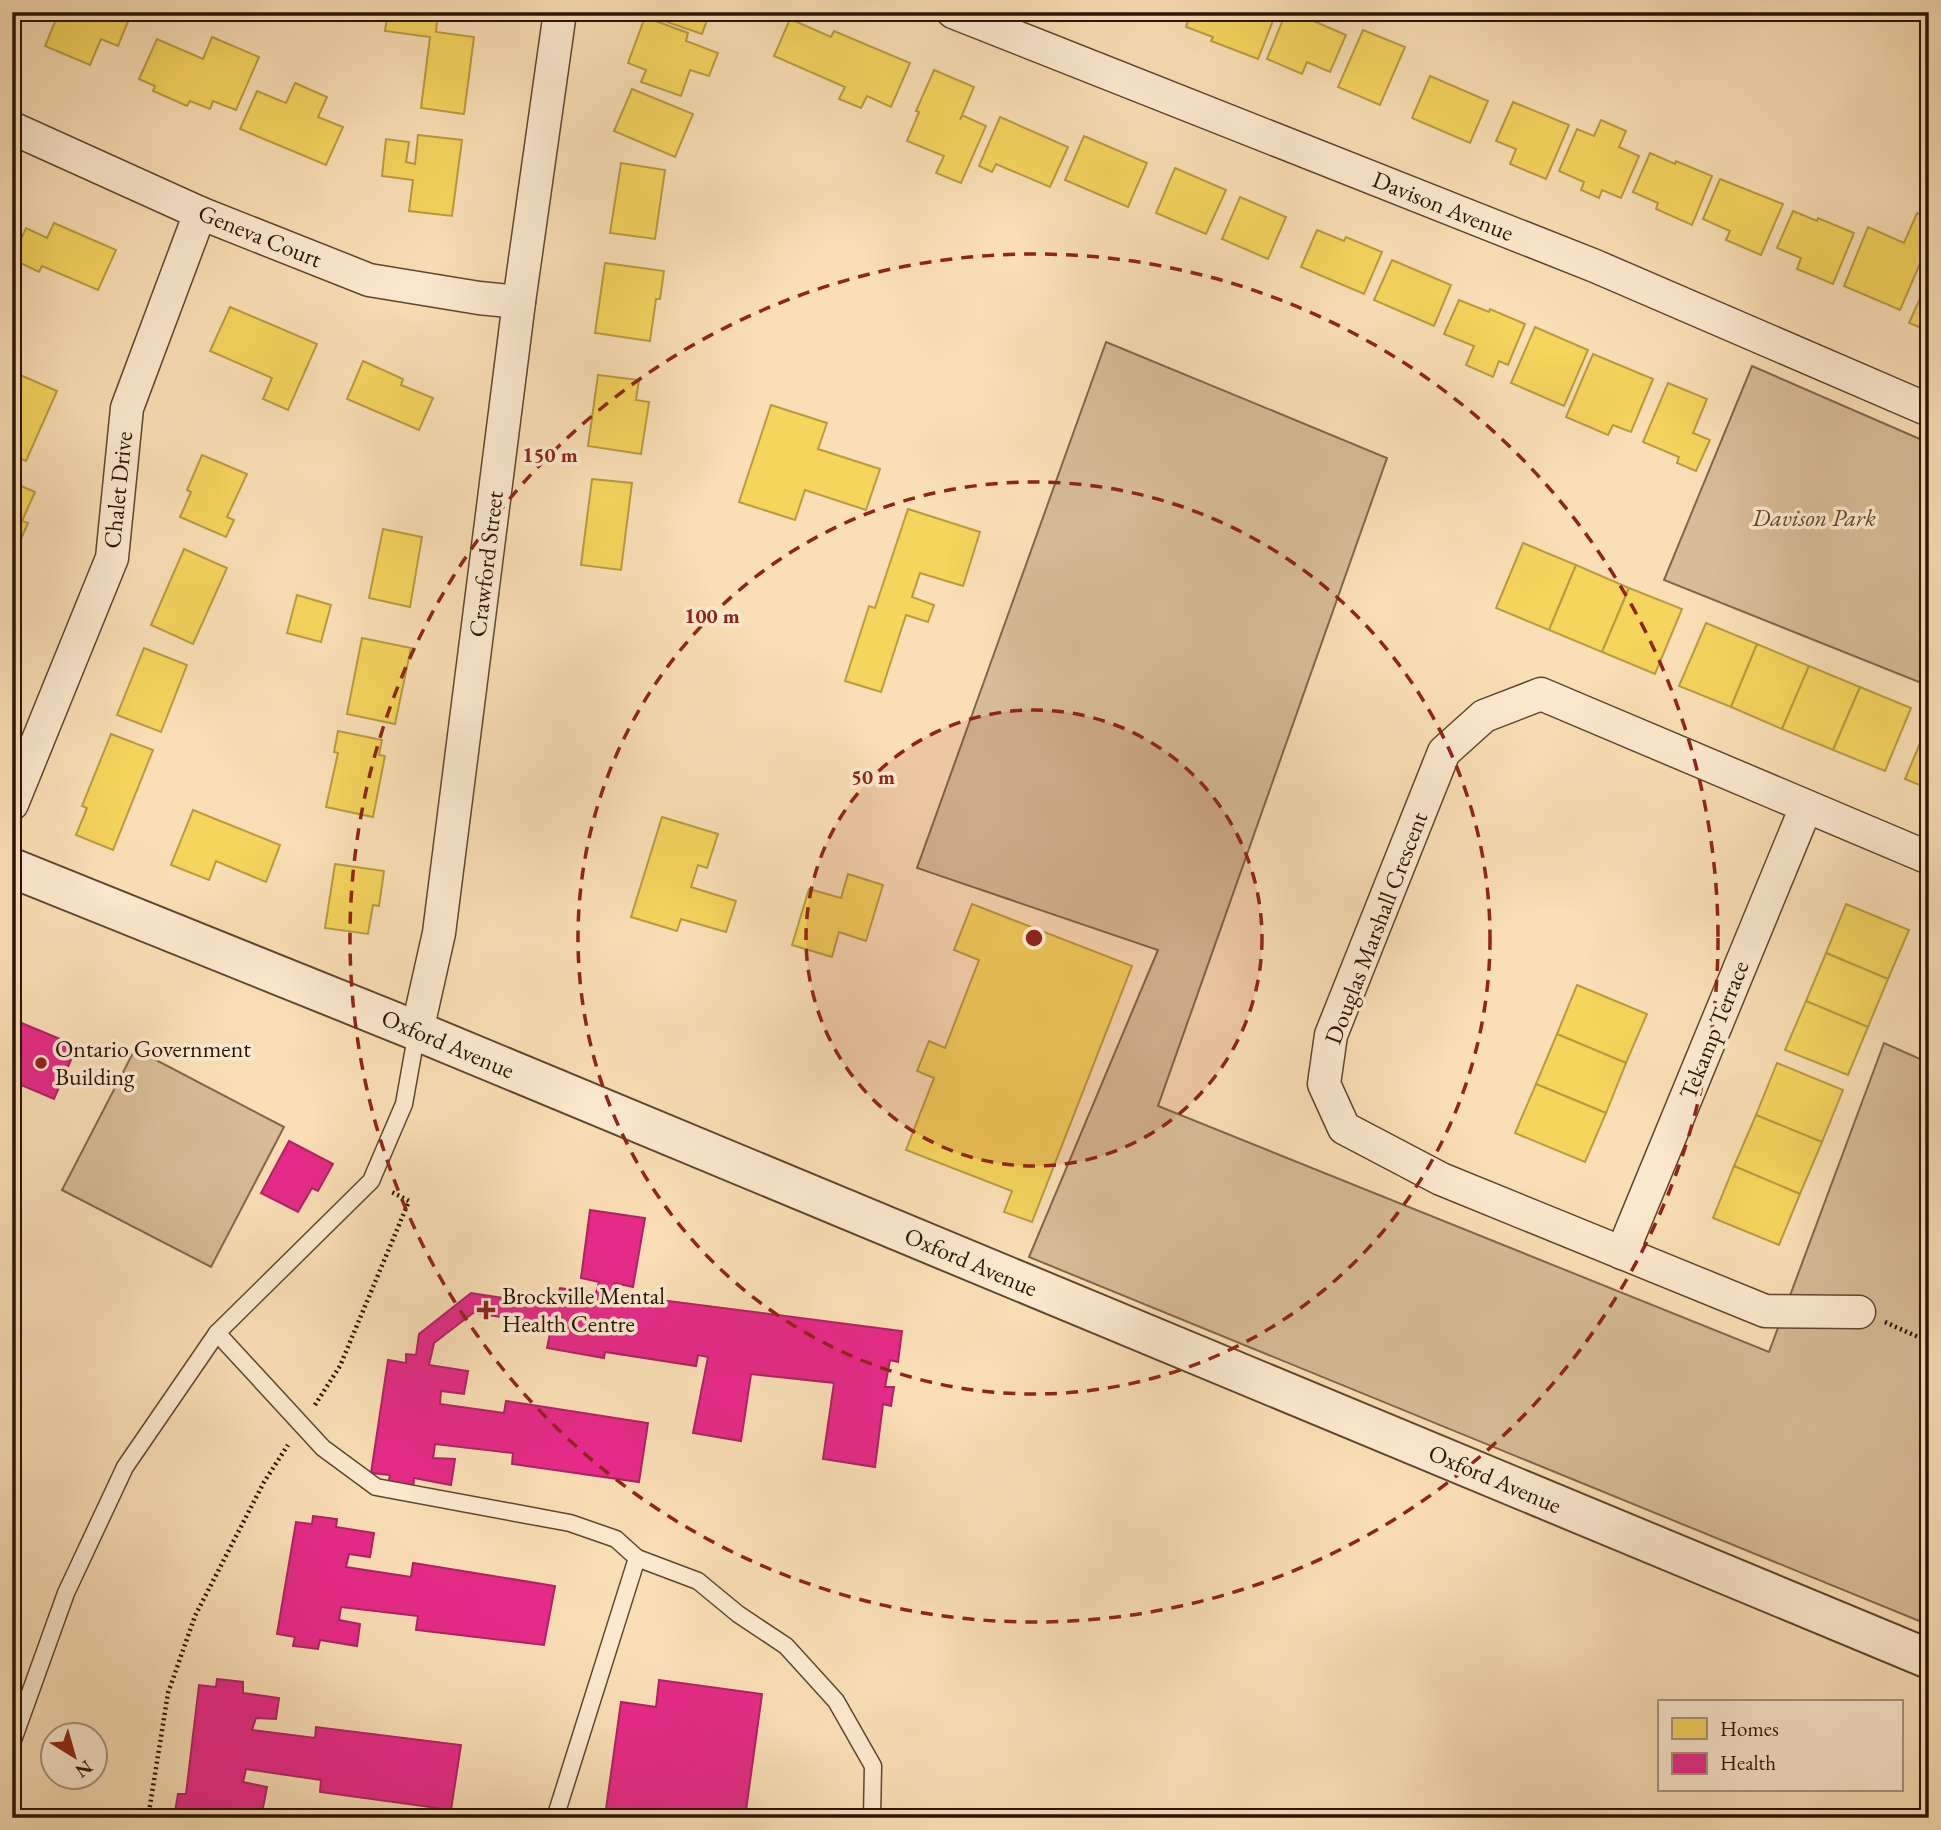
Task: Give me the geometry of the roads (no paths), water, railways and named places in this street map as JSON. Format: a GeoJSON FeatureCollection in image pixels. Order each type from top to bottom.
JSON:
{"type":"FeatureCollection","features":[{"type":"Feature","properties":{"kind":"street","name":"Crawford Street"},"geometry":{"type":"LineString","coordinates":[[416,1031],[439,933],[519,302],[561,12]]}},
{"type":"Feature","properties":{"kind":"street","name":"Davison Avenue"},"geometry":{"type":"LineString","coordinates":[[953,12],[1595,266],[1929,410]]}},
{"type":"Feature","properties":{"kind":"street","name":"Geneva Court"},"geometry":{"type":"LineString","coordinates":[[12,128],[200,213],[369,280],[519,302]]}},
{"type":"Feature","properties":{"kind":"street","name":"Chalet Drive"},"geometry":{"type":"LineString","coordinates":[[12,804],[112,558],[127,408],[200,213]]}},
{"type":"Feature","properties":{"kind":"street","name":"Douglas Marshall Crescent"},"geometry":{"type":"LineString","coordinates":[[1859,1311],[1765,1311],[1441,1179],[1344,1128],[1324,1084],[1331,1035],[1444,752],[1484,716],[1541,694],[1929,858]]}},
{"type":"Feature","properties":{"kind":"street","name":"Tekamp Terrace"},"geometry":{"type":"LineString","coordinates":[[1622,1253],[1806,807]]}},
{"type":"Feature","properties":{"kind":"street","name":"Oxford Avenue"},"geometry":{"type":"LineString","coordinates":[[12,868],[416,1031],[1929,1659]]}},
{"type":"Feature","properties":{"kind":"lane"},"geometry":{"type":"LineString","coordinates":[[12,1743],[66,1592],[125,1467],[217,1333],[371,1181],[404,1104],[416,1031]]}},
{"type":"Feature","properties":{"kind":"lane"},"geometry":{"type":"LineString","coordinates":[[217,1333],[323,1448],[376,1487],[570,1522],[616,1539],[637,1558],[698,1581],[738,1614],[786,1646],[836,1701],[873,1766],[872,1818]]}},
{"type":"Feature","properties":{"kind":"lane"},"geometry":{"type":"LineString","coordinates":[[555,1818],[637,1558]]}},
{"type":"Feature","properties":{"kind":"place","name":"Ontario Government Building"},"geometry":{"type":"Point","coordinates":[41,1063]}},
{"type":"Feature","properties":{"kind":"place","name":"Brockville Mental Health Centre"},"geometry":{"type":"Point","coordinates":[486,1310]}},
{"type":"Feature","properties":{"kind":"park label","name":"Davison Park"},"geometry":{"type":"Point","coordinates":[1814,518]}}]}
